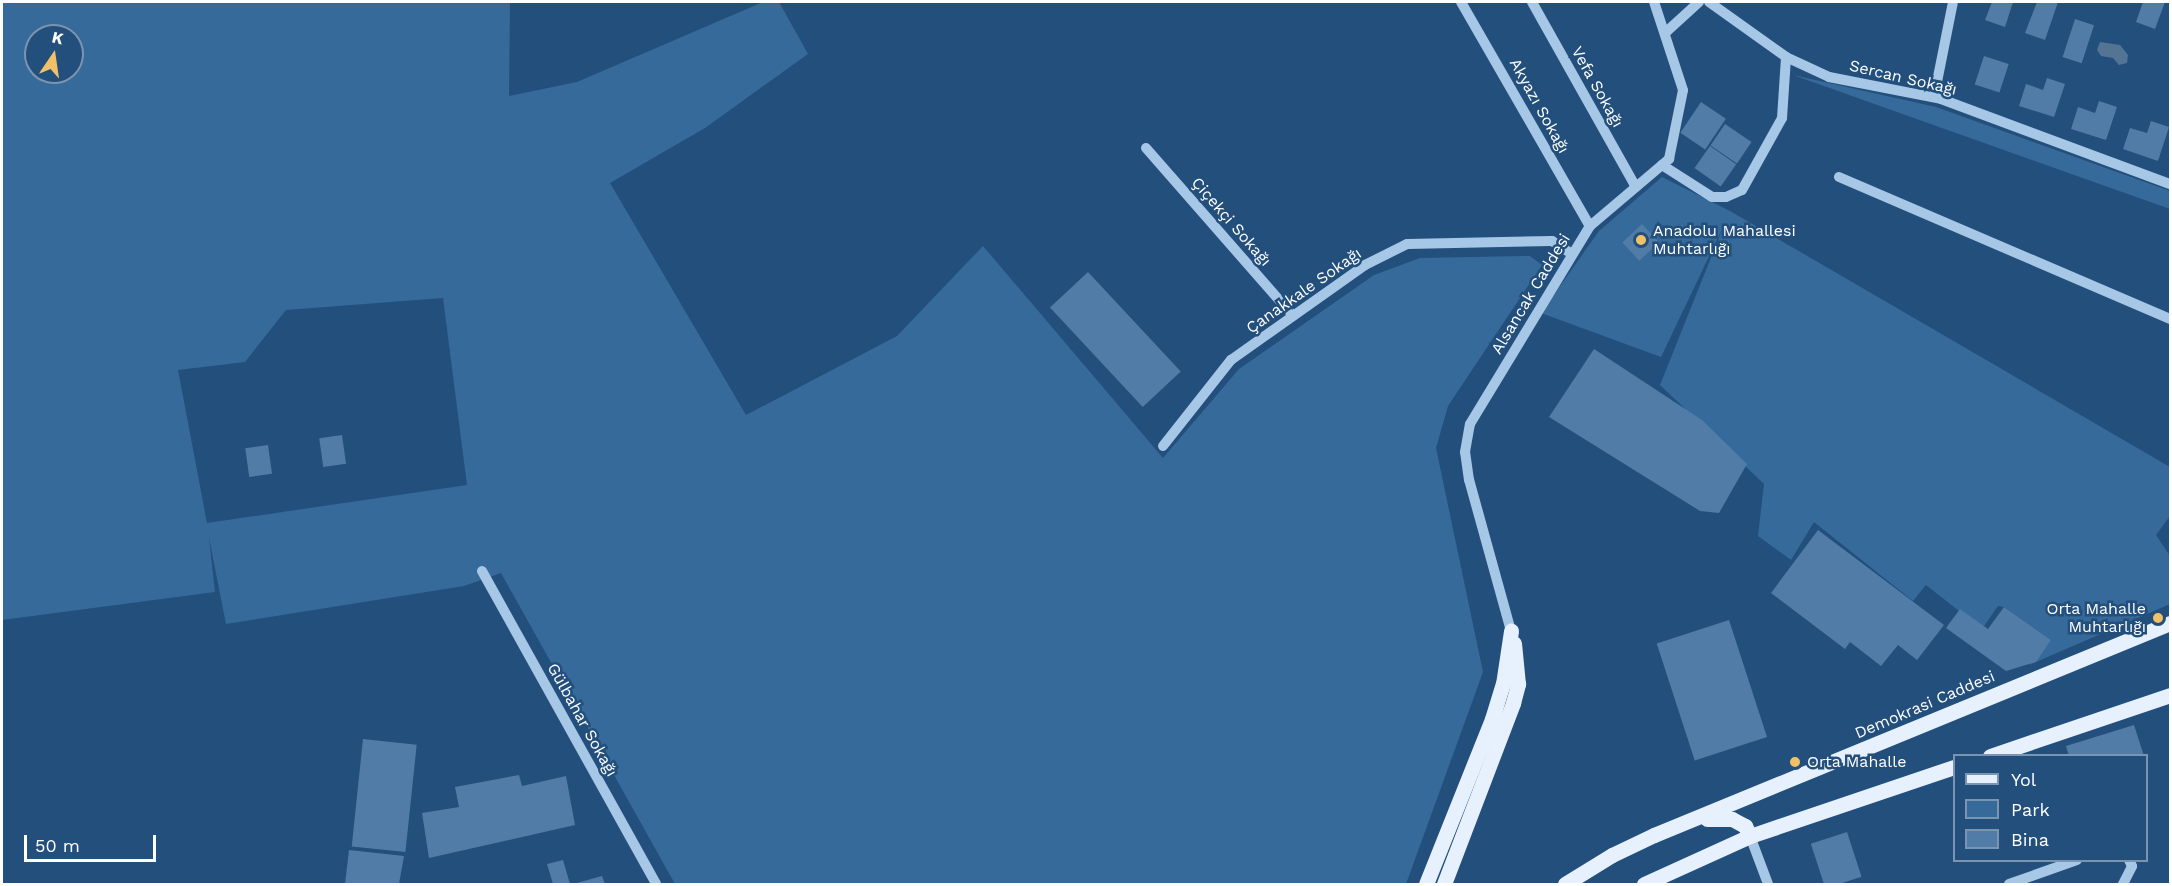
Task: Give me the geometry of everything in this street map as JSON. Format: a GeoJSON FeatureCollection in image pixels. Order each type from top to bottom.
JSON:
{"type":"FeatureCollection","features":[{"type":"Feature","properties":{"kind":"main road","name":"Demokrasi Caddesi"},"geometry":{"type":"LineString","coordinates":[[1565,885],[1612,855],[2170,623]]}},
{"type":"Feature","properties":{"kind":"main road"},"geometry":{"type":"LineString","coordinates":[[1426,885],[1492,718],[1503,684],[1511,631]]}},
{"type":"Feature","properties":{"kind":"main road"},"geometry":{"type":"LineString","coordinates":[[1444,885],[1513,703],[1518,664],[1511,631]]}},
{"type":"Feature","properties":{"kind":"main road"},"geometry":{"type":"LineString","coordinates":[[1996,754],[2170,695]]}},
{"type":"Feature","properties":{"kind":"main road"},"geometry":{"type":"LineString","coordinates":[[1644,885],[1750,836],[1953,768]]}},
{"type":"Feature","properties":{"kind":"main road"},"geometry":{"type":"LineString","coordinates":[[1694,820],[1732,819],[1745,826],[1750,836]]}},
{"type":"Feature","properties":{"kind":"street","name":"Akyazı Sokağı"},"geometry":{"type":"LineString","coordinates":[[1461,2],[1590,226]]}},
{"type":"Feature","properties":{"kind":"street","name":"Vefa Sokağı"},"geometry":{"type":"LineString","coordinates":[[1532,2],[1636,187]]}},
{"type":"Feature","properties":{"kind":"street","name":"Alsancak Caddesi"},"geometry":{"type":"LineString","coordinates":[[1511,631],[1469,480],[1466,443],[1470,424],[1590,226],[1669,159],[1683,90],[1654,2]]}},
{"type":"Feature","properties":{"kind":"street"},"geometry":{"type":"LineString","coordinates":[[1665,33],[1699,2]]}},
{"type":"Feature","properties":{"kind":"street","name":"Sercan Sokağı"},"geometry":{"type":"LineString","coordinates":[[1709,2],[1786,57],[1829,77],[1934,97],[2170,184]]}},
{"type":"Feature","properties":{"kind":"street"},"geometry":{"type":"LineString","coordinates":[[1934,97],[1953,2]]}},
{"type":"Feature","properties":{"kind":"street"},"geometry":{"type":"LineString","coordinates":[[1662,165],[1712,196],[1726,197],[1742,190],[1782,118],[1786,57]]}},
{"type":"Feature","properties":{"kind":"street","name":"Çiçekçi Sokağı"},"geometry":{"type":"LineString","coordinates":[[1146,148],[1293,316]]}},
{"type":"Feature","properties":{"kind":"street"},"geometry":{"type":"LineString","coordinates":[[1839,177],[2170,319]]}},
{"type":"Feature","properties":{"kind":"street","name":"Çanakkale Sokağı"},"geometry":{"type":"LineString","coordinates":[[1163,446],[1231,360],[1365,265],[1407,244],[1552,241],[1572,254]]}},
{"type":"Feature","properties":{"kind":"street","name":"Gülbahar Sokağı"},"geometry":{"type":"LineString","coordinates":[[482,571],[656,885]]}},
{"type":"Feature","properties":{"kind":"street"},"geometry":{"type":"LineString","coordinates":[[1750,836],[1768,885]]}},
{"type":"Feature","properties":{"kind":"street"},"geometry":{"type":"LineString","coordinates":[[2008,885],[2074,862]]}},
{"type":"Feature","properties":{"kind":"street"},"geometry":{"type":"LineString","coordinates":[[2123,885],[2132,866],[2130,862]]}},
{"type":"Feature","properties":{"kind":"green space"},"geometry":{"type":"Polygon","coordinates":[[[2,2],[510,2],[509,96],[577,82],[763,2],[779,2],[808,54],[705,128],[610,183],[746,415],[897,336],[983,246],[1163,458],[1239,369],[1374,275],[1420,258],[1530,256],[1542,265],[1448,406],[1436,448],[1483,672],[1406,884],[675,884],[501,573],[464,586],[226,624],[209,538],[215,592],[2,620],[2,2]],[[443,298],[286,310],[245,362],[178,370],[207,523],[467,485],[443,298]]]}},
{"type":"Feature","properties":{"kind":"green space"},"geometry":{"type":"Polygon","coordinates":[[[1793,75],[1936,107],[2170,191],[2170,209],[1793,75]]]}},
{"type":"Feature","properties":{"kind":"green space"},"geometry":{"type":"Polygon","coordinates":[[[1662,177],[1730,211],[2170,467],[2170,516],[2156,535],[2170,556],[2170,604],[2029,665],[2051,640],[2004,607],[1998,606],[1982,629],[1926,585],[1913,601],[1814,522],[1791,560],[1758,536],[1764,484],[1660,385],[1724,225],[1661,357],[1541,313],[1599,231],[1662,177]]]}},
{"type":"Feature","properties":{"kind":"shaded area"},"geometry":{"type":"Polygon","coordinates":[[[2100,42],[2120,45],[2128,55],[2127,63],[2119,65],[2113,58],[2101,56],[2097,50],[2100,42]]]}},
{"type":"Feature","properties":{"kind":"building"},"geometry":{"type":"Polygon","coordinates":[[[1992,2],[2013,2],[2005,27],[1985,20],[1992,2]]]}},
{"type":"Feature","properties":{"kind":"building"},"geometry":{"type":"Polygon","coordinates":[[[2037,2],[2058,2],[2045,40],[2025,33],[2037,2]]]}},
{"type":"Feature","properties":{"kind":"building"},"geometry":{"type":"Polygon","coordinates":[[[2143,2],[2165,2],[2155,29],[2136,22],[2143,2]]]}},
{"type":"Feature","properties":{"kind":"building"},"geometry":{"type":"Polygon","coordinates":[[[2075,19],[2094,25],[2082,63],[2063,57],[2075,19]]]}},
{"type":"Feature","properties":{"kind":"building"},"geometry":{"type":"Polygon","coordinates":[[[1984,56],[2009,64],[1999,93],[1975,85],[1984,56]]]}},
{"type":"Feature","properties":{"kind":"building"},"geometry":{"type":"Polygon","coordinates":[[[2047,78],[2065,84],[2054,117],[2019,106],[2026,84],[2043,90],[2047,78]]]}},
{"type":"Feature","properties":{"kind":"building"},"geometry":{"type":"Polygon","coordinates":[[[2099,101],[2117,107],[2106,140],[2071,129],[2078,107],[2095,113],[2099,101]]]}},
{"type":"Feature","properties":{"kind":"building"},"geometry":{"type":"Polygon","coordinates":[[[1701,102],[1726,119],[1705,149],[1680,133],[1701,102]]]}},
{"type":"Feature","properties":{"kind":"building"},"geometry":{"type":"Polygon","coordinates":[[[2151,121],[2169,127],[2158,161],[2123,149],[2130,128],[2147,133],[2151,121]]]}},
{"type":"Feature","properties":{"kind":"building"},"geometry":{"type":"Polygon","coordinates":[[[1725,124],[1752,142],[1737,163],[1710,146],[1725,124]]]}},
{"type":"Feature","properties":{"kind":"building"},"geometry":{"type":"Polygon","coordinates":[[[1710,146],[1736,164],[1721,186],[1695,168],[1710,146]]]}},
{"type":"Feature","properties":{"kind":"building"},"geometry":{"type":"Polygon","coordinates":[[[1642,224],[1659,242],[1639,261],[1622,242],[1642,224]]]}},
{"type":"Feature","properties":{"kind":"building"},"geometry":{"type":"Polygon","coordinates":[[[1088,272],[1181,371],[1143,407],[1050,307],[1088,272]]]}},
{"type":"Feature","properties":{"kind":"building"},"geometry":{"type":"Polygon","coordinates":[[[1594,349],[1702,420],[1747,464],[1719,513],[1700,511],[1549,417],[1594,349]]]}},
{"type":"Feature","properties":{"kind":"building"},"geometry":{"type":"Polygon","coordinates":[[[342,435],[346,464],[323,467],[319,438],[342,435]]]}},
{"type":"Feature","properties":{"kind":"building"},"geometry":{"type":"Polygon","coordinates":[[[268,445],[272,474],[249,477],[245,448],[268,445]]]}},
{"type":"Feature","properties":{"kind":"building"},"geometry":{"type":"Polygon","coordinates":[[[1818,530],[1944,625],[1917,660],[1898,645],[1881,666],[1850,642],[1845,649],[1771,593],[1818,530]]]}},
{"type":"Feature","properties":{"kind":"building"},"geometry":{"type":"Polygon","coordinates":[[[2004,607],[2051,640],[2036,662],[2006,671],[1946,628],[1960,609],[1988,629],[2004,607]]]}},
{"type":"Feature","properties":{"kind":"building"},"geometry":{"type":"Polygon","coordinates":[[[1729,620],[1767,737],[1695,760],[1657,643],[1729,620]]]}},
{"type":"Feature","properties":{"kind":"building"},"geometry":{"type":"Polygon","coordinates":[[[2134,725],[2143,754],[2068,754],[2066,746],[2134,725]]]}},
{"type":"Feature","properties":{"kind":"building"},"geometry":{"type":"Polygon","coordinates":[[[363,739],[417,745],[405,852],[352,846],[363,739]]]}},
{"type":"Feature","properties":{"kind":"building"},"geometry":{"type":"Polygon","coordinates":[[[519,775],[522,786],[566,776],[575,825],[429,858],[422,813],[459,807],[455,787],[519,775]]]}},
{"type":"Feature","properties":{"kind":"building"},"geometry":{"type":"Polygon","coordinates":[[[1847,832],[1862,877],[1839,884],[1824,884],[1811,844],[1847,832]]]}},
{"type":"Feature","properties":{"kind":"building"},"geometry":{"type":"Polygon","coordinates":[[[349,850],[404,856],[399,884],[345,884],[349,850]]]}},
{"type":"Feature","properties":{"kind":"building"},"geometry":{"type":"Polygon","coordinates":[[[563,860],[570,884],[553,884],[547,864],[563,860]]]}},
{"type":"Feature","properties":{"kind":"building"},"geometry":{"type":"Polygon","coordinates":[[[602,876],[605,884],[573,884],[602,876]]]}},
{"type":"Feature","properties":{"kind":"place","name":"Anadolu Mahallesi Muhtarlığı"},"geometry":{"type":"Point","coordinates":[1641,240]}},
{"type":"Feature","properties":{"kind":"place","name":"Orta Mahalle Muhtarlığı"},"geometry":{"type":"Point","coordinates":[2158,618]}},
{"type":"Feature","properties":{"kind":"place","name":"Orta Mahalle"},"geometry":{"type":"Point","coordinates":[1795,762]}}]}
